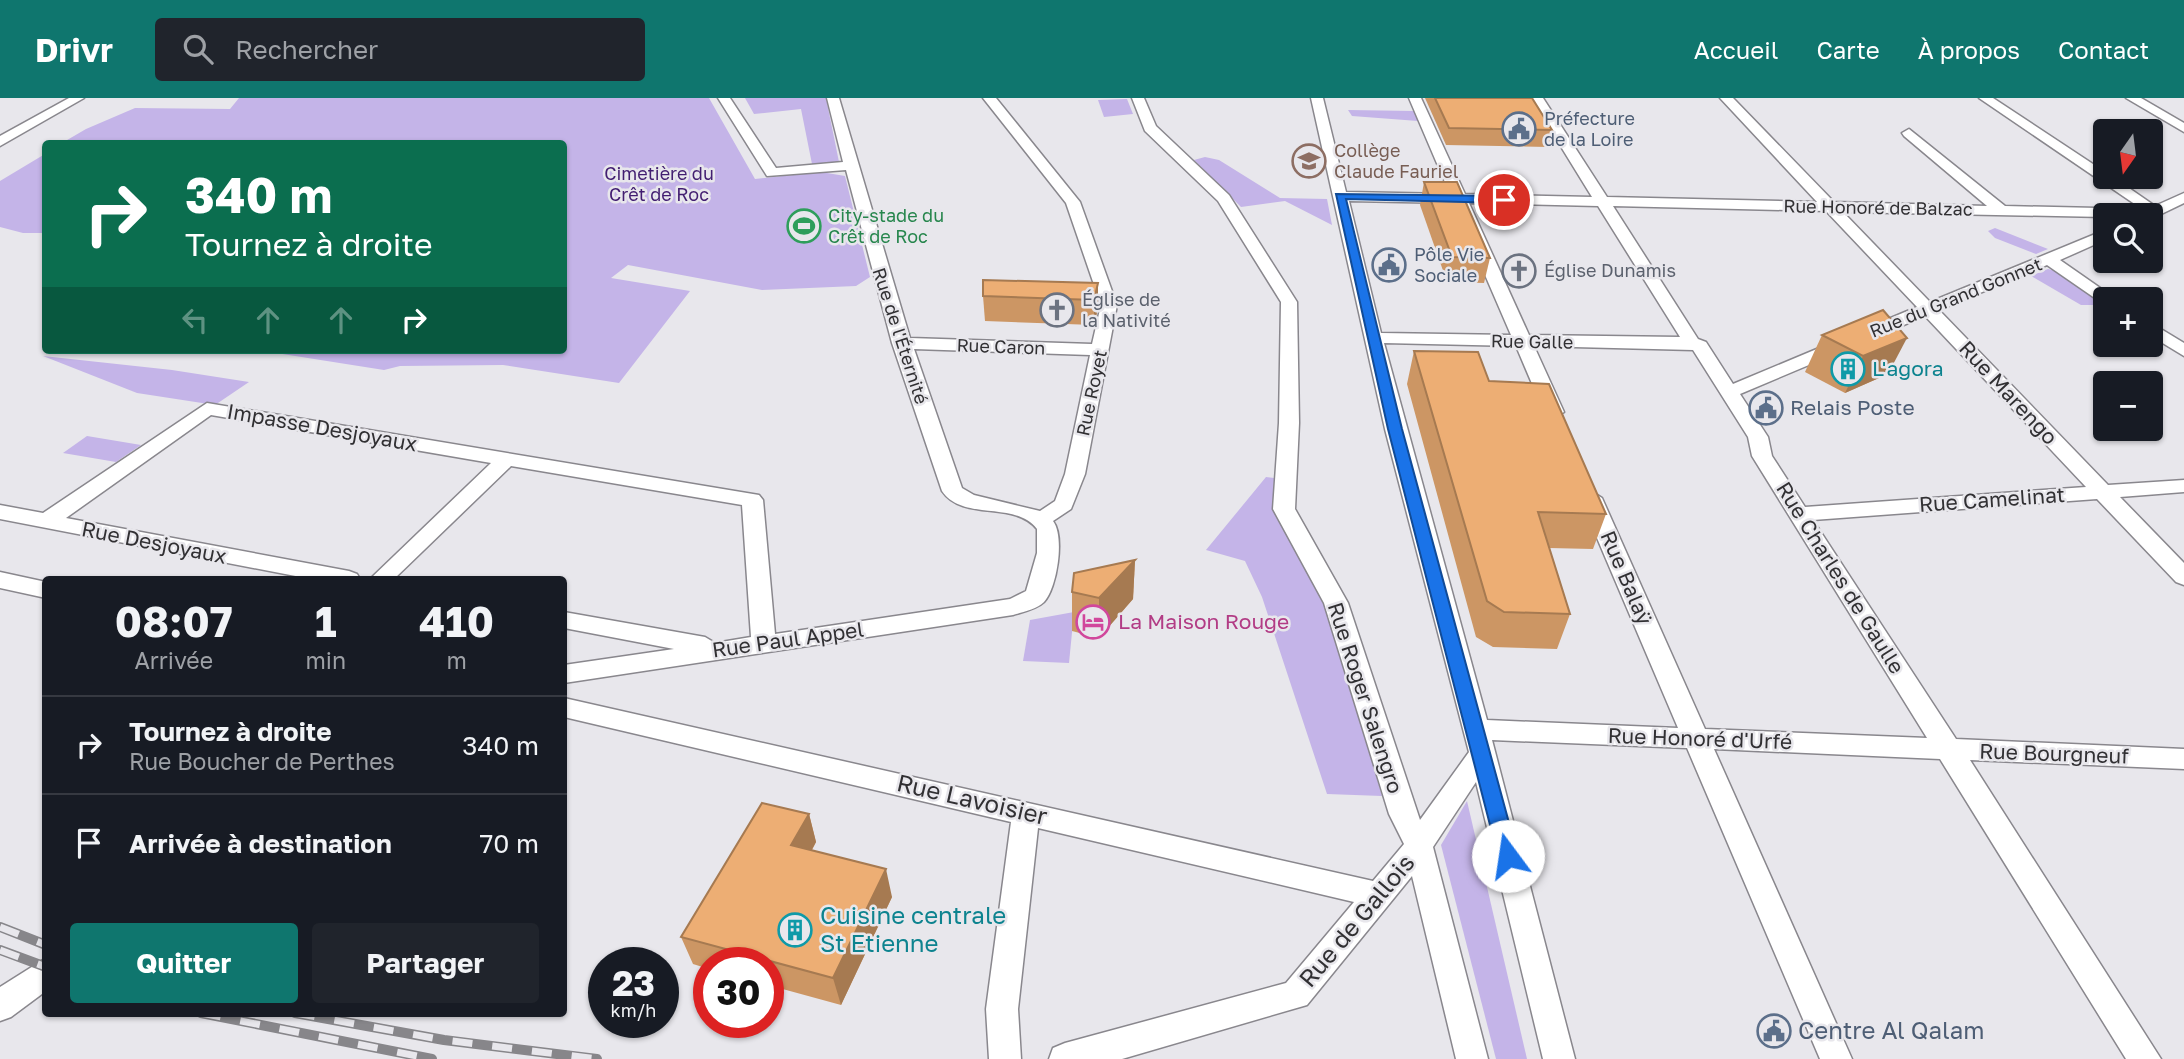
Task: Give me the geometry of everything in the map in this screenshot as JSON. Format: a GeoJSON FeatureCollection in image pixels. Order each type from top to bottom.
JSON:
{"type":"FeatureCollection","features":[{"type":"Feature","properties":{"kind":"street"},"geometry":{"type":"LineString","coordinates":[[0,142],[78,98]]}},
{"type":"Feature","properties":{"kind":"street"},"geometry":{"type":"LineString","coordinates":[[724,98],[772,173],[849,166]]}},
{"type":"Feature","properties":{"kind":"street","name":"Rue de l'Éternité"},"geometry":{"type":"LineString","coordinates":[[833,98],[849,166],[901,343],[952,491],[968,501],[1023,510],[1042,519]]}},
{"type":"Feature","properties":{"kind":"street","name":"Rue Royet"},"geometry":{"type":"LineString","coordinates":[[989,98],[1073,202],[1109,305],[1069,493],[1057,512],[1042,519]]}},
{"type":"Feature","properties":{"kind":"street","name":"Rue Roger Salengro"},"geometry":{"type":"LineString","coordinates":[[1138,98],[1150,128],[1224,198],[1289,302],[1289,423],[1284,509],[1336,603],[1403,814],[1419,846],[1472,1059]]}},
{"type":"Feature","properties":{"kind":"street"},"geometry":{"type":"LineString","coordinates":[[1317,98],[1373,338],[1559,1059]]}},
{"type":"Feature","properties":{"kind":"street"},"geometry":{"type":"LineString","coordinates":[[1415,98],[1562,429]]}},
{"type":"Feature","properties":{"kind":"street","name":"Rue Charles de Gaulle"},"geometry":{"type":"LineString","coordinates":[[1537,98],[1692,343],[1700,346],[1758,438],[1762,457],[1800,514],[1937,749],[2145,1059]]}},
{"type":"Feature","properties":{"kind":"street","name":"Rue Marengo"},"geometry":{"type":"LineString","coordinates":[[1726,98],[2184,577]]}},
{"type":"Feature","properties":{"kind":"street"},"geometry":{"type":"LineString","coordinates":[[1985,98],[2143,203]]}},
{"type":"Feature","properties":{"kind":"street"},"geometry":{"type":"LineString","coordinates":[[2132,98],[2184,128]]}},
{"type":"Feature","properties":{"kind":"street"},"geometry":{"type":"LineString","coordinates":[[1909,133],[2002,211]]}},
{"type":"Feature","properties":{"kind":"street","name":"Rue Honoré de Balzac"},"geometry":{"type":"LineString","coordinates":[[1340,196],[2093,213]]}},
{"type":"Feature","properties":{"kind":"street"},"geometry":{"type":"LineString","coordinates":[[2163,208],[2184,197]]}},
{"type":"Feature","properties":{"kind":"street","name":"Rue du Grand Gonnet"},"geometry":{"type":"LineString","coordinates":[[1729,392],[2093,240]]}},
{"type":"Feature","properties":{"kind":"street"},"geometry":{"type":"LineString","coordinates":[[2050,260],[2093,289]]}},
{"type":"Feature","properties":{"kind":"street"},"geometry":{"type":"LineString","coordinates":[[2163,336],[2184,351]]}},
{"type":"Feature","properties":{"kind":"street","name":"Rue Galle"},"geometry":{"type":"LineString","coordinates":[[1373,338],[1692,343]]}},
{"type":"Feature","properties":{"kind":"street","name":"Rue Caron"},"geometry":{"type":"LineString","coordinates":[[901,343],[1101,350]]}},
{"type":"Feature","properties":{"kind":"street","name":"Impasse Desjoyaux"},"geometry":{"type":"LineString","coordinates":[[46,522],[207,409],[752,500],[764,643]]}},
{"type":"Feature","properties":{"kind":"street"},"geometry":{"type":"LineString","coordinates":[[384,576],[507,459]]}},
{"type":"Feature","properties":{"kind":"street","name":"Rue Balaÿ"},"geometry":{"type":"LineString","coordinates":[[1584,480],[1836,1059]]}},
{"type":"Feature","properties":{"kind":"street","name":"Rue Camelinat"},"geometry":{"type":"LineString","coordinates":[[1800,514],[2184,486]]}},
{"type":"Feature","properties":{"kind":"street","name":"Rue Desjoyaux"},"geometry":{"type":"LineString","coordinates":[[0,512],[333,576]]}},
{"type":"Feature","properties":{"kind":"street","name":"Rue Paul Appel"},"geometry":{"type":"LineString","coordinates":[[567,674],[1013,607],[1037,595],[1050,540],[1050,529],[1042,519]]}},
{"type":"Feature","properties":{"kind":"street"},"geometry":{"type":"LineString","coordinates":[[0,580],[42,589]]}},
{"type":"Feature","properties":{"kind":"street"},"geometry":{"type":"LineString","coordinates":[[567,621],[723,650]]}},
{"type":"Feature","properties":{"kind":"street","name":"Rue Lavoisier"},"geometry":{"type":"LineString","coordinates":[[567,709],[1379,895]]}},
{"type":"Feature","properties":{"kind":"street","name":"Rue Honoré d'Urfé"},"geometry":{"type":"LineString","coordinates":[[1479,742],[1695,738],[1937,749]]}},
{"type":"Feature","properties":{"kind":"street","name":"Rue de Gallois"},"geometry":{"type":"LineString","coordinates":[[1065,1059],[1296,995],[1419,846],[1479,742]]}},
{"type":"Feature","properties":{"kind":"street","name":"Rue Bourgneuf"},"geometry":{"type":"LineString","coordinates":[[1937,749],[2184,760]]}},
{"type":"Feature","properties":{"kind":"street"},"geometry":{"type":"LineString","coordinates":[[1005,1059],[1002,1009],[1026,812]]}},
{"type":"Feature","properties":{"kind":"street"},"geometry":{"type":"LineString","coordinates":[[0,1006],[42,975]]}},
{"type":"Feature","properties":{"kind":"green space","name":"Cimetière du Crêt de Roc"},"geometry":{"type":"Polygon","coordinates":[[[239,98],[709,98],[755,179],[821,172],[845,176],[870,277],[856,286],[762,290],[628,265],[611,278],[690,291],[619,383],[503,365],[400,366],[384,370],[282,354],[567,354],[567,140],[67,140],[135,108],[230,109],[239,98]]]}},
{"type":"Feature","properties":{"kind":"green space"},"geometry":{"type":"Polygon","coordinates":[[[745,98],[826,98],[839,162],[812,164],[801,109],[754,114],[745,98]]]}},
{"type":"Feature","properties":{"kind":"green space"},"geometry":{"type":"Polygon","coordinates":[[[1127,99],[1133,114],[1104,117],[1098,100],[1127,99]]]}},
{"type":"Feature","properties":{"kind":"green space"},"geometry":{"type":"Polygon","coordinates":[[[1348,110],[1414,111],[1418,121],[1352,116],[1348,110]]]}},
{"type":"Feature","properties":{"kind":"green space"},"geometry":{"type":"Polygon","coordinates":[[[42,156],[42,233],[23,233],[0,227],[0,181],[42,156]]]}},
{"type":"Feature","properties":{"kind":"green space"},"geometry":{"type":"Polygon","coordinates":[[[1205,157],[1219,160],[1280,198],[1327,199],[1332,225],[1285,201],[1241,207],[1194,160],[1205,157]]]}},
{"type":"Feature","properties":{"kind":"green space"},"geometry":{"type":"Polygon","coordinates":[[[1995,228],[2048,249],[2036,254],[1995,238],[1988,231],[1995,228]]]}},
{"type":"Feature","properties":{"kind":"green space"},"geometry":{"type":"Polygon","coordinates":[[[2048,269],[2056,271],[2093,297],[2093,305],[2081,305],[2031,276],[2048,269]]]}},
{"type":"Feature","properties":{"kind":"green space"},"geometry":{"type":"Polygon","coordinates":[[[43,356],[172,370],[249,382],[215,405],[137,393],[43,356]]]}},
{"type":"Feature","properties":{"kind":"green space"},"geometry":{"type":"Polygon","coordinates":[[[87,436],[141,445],[116,462],[63,453],[87,436]]]}},
{"type":"Feature","properties":{"kind":"green space"},"geometry":{"type":"Polygon","coordinates":[[[1266,477],[1274,478],[1273,509],[1309,573],[1332,622],[1382,796],[1327,794],[1262,597],[1245,561],[1206,550],[1266,477]]]}},
{"type":"Feature","properties":{"kind":"green space"},"geometry":{"type":"Polygon","coordinates":[[[1074,612],[1069,663],[1023,661],[1030,620],[1074,612]]]}},
{"type":"Feature","properties":{"kind":"green space"},"geometry":{"type":"Polygon","coordinates":[[[1467,801],[1527,1059],[1496,1059],[1441,845],[1467,801]]]}},
{"type":"Feature","properties":{"kind":"building"},"geometry":{"type":"Polygon","coordinates":[[[1435,98],[1532,98],[1552,130],[1449,128],[1435,98]]]}},
{"type":"Feature","properties":{"kind":"building"},"geometry":{"type":"Polygon","coordinates":[[[1424,182],[1457,182],[1490,258],[1452,257],[1424,182]]]}},
{"type":"Feature","properties":{"kind":"building"},"geometry":{"type":"Polygon","coordinates":[[[983,280],[1098,283],[1094,300],[983,296],[983,280]]]}},
{"type":"Feature","properties":{"kind":"building"},"geometry":{"type":"Polygon","coordinates":[[[1883,310],[1907,338],[1863,356],[1822,335],[1883,310]]]}},
{"type":"Feature","properties":{"kind":"building"},"geometry":{"type":"Polygon","coordinates":[[[1414,351],[1478,352],[1489,381],[1549,384],[1606,514],[1538,512],[1570,614],[1504,612],[1487,601],[1414,351]]]}},
{"type":"Feature","properties":{"kind":"building"},"geometry":{"type":"Polygon","coordinates":[[[1135,560],[1099,598],[1072,592],[1074,573],[1135,560]]]}},
{"type":"Feature","properties":{"kind":"building","name":"Cuisine centrale St Etienne"},"geometry":{"type":"Polygon","coordinates":[[[762,803],[809,814],[791,845],[886,869],[833,978],[784,965],[784,947],[718,947],[681,937],[762,803]]]}},
{"type":"Feature","properties":{"kind":"railway"},"geometry":{"type":"LineString","coordinates":[[0,927],[42,943]]}},
{"type":"Feature","properties":{"kind":"railway"},"geometry":{"type":"LineString","coordinates":[[0,950],[42,966]]}},
{"type":"Feature","properties":{"kind":"railway"},"geometry":{"type":"LineString","coordinates":[[221,1017],[432,1059]]}},
{"type":"Feature","properties":{"kind":"railway"},"geometry":{"type":"LineString","coordinates":[[317,1017],[444,1040],[597,1059]]}},
{"type":"Feature","properties":{"kind":"place","name":"Préfecture de la Loire"},"geometry":{"type":"Point","coordinates":[1519,129]}},
{"type":"Feature","properties":{"kind":"place","name":"Collège Claude Fauriel"},"geometry":{"type":"Point","coordinates":[1309,161]}},
{"type":"Feature","properties":{"kind":"place","name":"City-stade du Crêt de Roc"},"geometry":{"type":"Point","coordinates":[804,226]}},
{"type":"Feature","properties":{"kind":"place","name":"Pôle Vie Sociale"},"geometry":{"type":"Point","coordinates":[1389,265]}},
{"type":"Feature","properties":{"kind":"place","name":"Église Dunamis"},"geometry":{"type":"Point","coordinates":[1519,271]}},
{"type":"Feature","properties":{"kind":"place","name":"Église de la Nativité"},"geometry":{"type":"Point","coordinates":[1057,310]}},
{"type":"Feature","properties":{"kind":"place","name":"L'agora"},"geometry":{"type":"Point","coordinates":[1848,369]}},
{"type":"Feature","properties":{"kind":"place","name":"Relais Poste"},"geometry":{"type":"Point","coordinates":[1766,408]}},
{"type":"Feature","properties":{"kind":"place","name":"La Maison Rouge"},"geometry":{"type":"Point","coordinates":[1093,622]}},
{"type":"Feature","properties":{"kind":"place","name":"Cuisine centrale St Etienne"},"geometry":{"type":"Point","coordinates":[795,930]}},
{"type":"Feature","properties":{"kind":"place","name":"Centre Al Qalam"},"geometry":{"type":"Point","coordinates":[1774,1031]}},
{"type":"Feature","properties":{"kind":"route"},"geometry":{"type":"LineString","coordinates":[[1504,200],[1340,196],[1395,429],[1508,856]]}}]}
